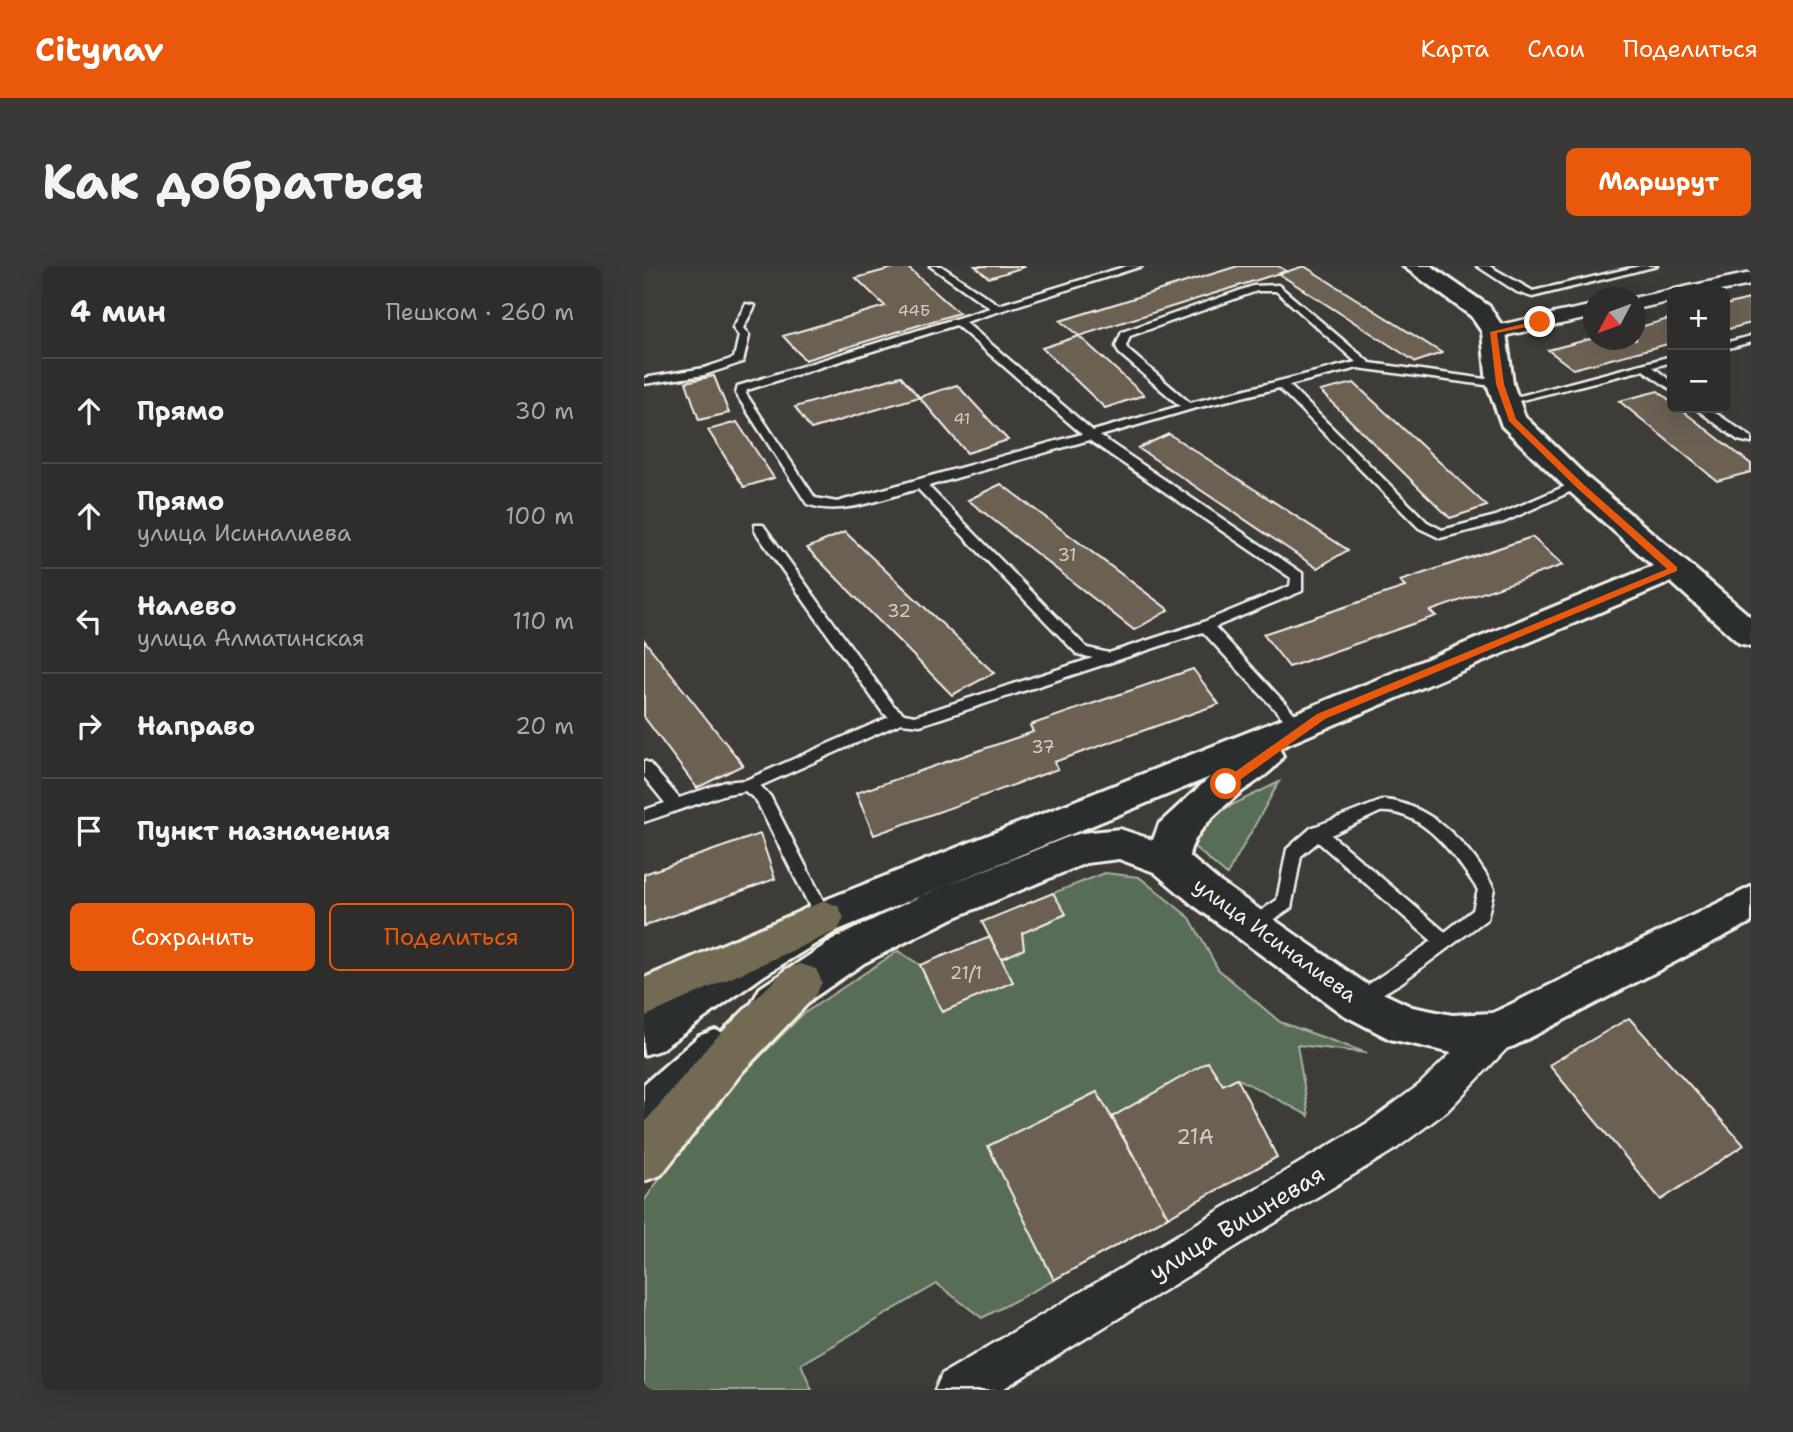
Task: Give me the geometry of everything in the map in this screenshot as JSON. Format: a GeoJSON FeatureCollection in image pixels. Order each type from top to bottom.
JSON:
{"type":"FeatureCollection","features":[{"type":"Feature","properties":{"kind":"main road"},"geometry":{"type":"LineString","coordinates":[[644,998],[824,918]]}},
{"type":"Feature","properties":{"kind":"main road"},"geometry":{"type":"LineString","coordinates":[[644,1159],[727,1057],[801,982]]}},
{"type":"Feature","properties":{"kind":"street"},"geometry":{"type":"LineString","coordinates":[[1416,266],[1480,311],[1493,332],[1503,393],[1512,419],[1579,485],[1751,635]]}},
{"type":"Feature","properties":{"kind":"street"},"geometry":{"type":"LineString","coordinates":[[1711,287],[1751,279]]}},
{"type":"Feature","properties":{"kind":"street"},"geometry":{"type":"LineString","coordinates":[[1646,301],[1667,296]]}},
{"type":"Feature","properties":{"kind":"street"},"geometry":{"type":"LineString","coordinates":[[1493,332],[1583,313]]}},
{"type":"Feature","properties":{"kind":"street"},"geometry":{"type":"LineString","coordinates":[[644,1036],[737,971],[824,918],[1310,721],[1674,569]]}},
{"type":"Feature","properties":{"kind":"street"},"geometry":{"type":"LineString","coordinates":[[1168,861],[1173,835],[1226,784],[1310,721]]}},
{"type":"Feature","properties":{"kind":"street","name":"улица Исиналиева"},"geometry":{"type":"LineString","coordinates":[[644,1113],[729,1037],[801,982],[849,951],[939,906],[1082,848],[1120,844],[1168,861],[1357,1001],[1406,1026],[1452,1034],[1498,1032],[1751,904]]}},
{"type":"Feature","properties":{"kind":"street","name":"улица Вишневая"},"geometry":{"type":"LineString","coordinates":[[958,1390],[1383,1135],[1433,1098],[1498,1032]]}},
{"type":"Feature","properties":{"kind":"lane"},"geometry":{"type":"LineString","coordinates":[[935,266],[998,309]]}},
{"type":"Feature","properties":{"kind":"lane"},"geometry":{"type":"LineString","coordinates":[[644,381],[733,378],[959,322],[1138,266]]}},
{"type":"Feature","properties":{"kind":"lane"},"geometry":{"type":"LineString","coordinates":[[1482,266],[1520,290],[1532,294],[1652,266]]}},
{"type":"Feature","properties":{"kind":"lane"},"geometry":{"type":"LineString","coordinates":[[1188,407],[1123,351],[1121,346],[1126,334],[1256,288],[1278,288],[1368,367]]}},
{"type":"Feature","properties":{"kind":"lane"},"geometry":{"type":"LineString","coordinates":[[750,306],[738,328],[744,336],[733,378],[811,501],[837,506],[1188,407],[1358,365],[1503,393],[1667,360]]}},
{"type":"Feature","properties":{"kind":"lane"},"geometry":{"type":"LineString","coordinates":[[759,528],[888,709],[900,718],[915,721],[1206,626],[1297,588],[1297,576],[1090,435],[959,322]]}},
{"type":"Feature","properties":{"kind":"lane"},"geometry":{"type":"LineString","coordinates":[[1730,345],[1751,339]]}},
{"type":"Feature","properties":{"kind":"lane"},"geometry":{"type":"LineString","coordinates":[[1645,366],[1667,383]]}},
{"type":"Feature","properties":{"kind":"lane"},"geometry":{"type":"LineString","coordinates":[[1282,385],[1423,525],[1440,534],[1500,519],[1579,485]]}},
{"type":"Feature","properties":{"kind":"lane"},"geometry":{"type":"LineString","coordinates":[[1708,413],[1742,438],[1751,440]]}},
{"type":"Feature","properties":{"kind":"lane"},"geometry":{"type":"LineString","coordinates":[[920,484],[1083,651],[1109,658]]}},
{"type":"Feature","properties":{"kind":"lane"},"geometry":{"type":"LineString","coordinates":[[1206,626],[1310,721]]}},
{"type":"Feature","properties":{"kind":"lane"},"geometry":{"type":"LineString","coordinates":[[644,816],[725,788],[748,785],[900,718]]}},
{"type":"Feature","properties":{"kind":"lane"},"geometry":{"type":"LineString","coordinates":[[644,767],[676,805]]}},
{"type":"Feature","properties":{"kind":"lane"},"geometry":{"type":"LineString","coordinates":[[748,785],[762,796],[824,918]]}},
{"type":"Feature","properties":{"kind":"lane"},"geometry":{"type":"LineString","coordinates":[[1252,925],[1285,902],[1293,853],[1317,832],[1382,806],[1398,807],[1420,816],[1467,859],[1486,889],[1481,914],[1396,977],[1357,1001]]}},
{"type":"Feature","properties":{"kind":"lane"},"geometry":{"type":"LineString","coordinates":[[1317,832],[1444,941]]}},
{"type":"Feature","properties":{"kind":"green space"},"geometry":{"type":"Polygon","coordinates":[[[1279,782],[1227,875],[1192,845],[1195,823],[1279,782]]]}},
{"type":"Feature","properties":{"kind":"green space"},"geometry":{"type":"Polygon","coordinates":[[[1105,873],[1139,877],[1190,918],[1218,969],[1280,1022],[1367,1053],[1297,1045],[1309,1116],[1237,1078],[1223,1085],[1208,1062],[1112,1117],[1096,1092],[989,1146],[1054,1280],[982,1318],[937,1284],[801,1364],[812,1390],[644,1390],[644,1201],[675,1156],[742,1075],[803,1014],[898,951],[920,965],[942,1012],[1012,982],[1001,959],[1024,949],[1022,933],[1065,915],[1053,893],[1105,873]]]}},
{"type":"Feature","properties":{"kind":"building"},"geometry":{"type":"Polygon","coordinates":[[[906,266],[959,313],[805,360],[783,336],[885,306],[856,278],[906,266]]]}},
{"type":"Feature","properties":{"kind":"building"},"geometry":{"type":"Polygon","coordinates":[[[975,266],[1022,266],[1024,267],[989,278],[975,266]]]}},
{"type":"Feature","properties":{"kind":"building"},"geometry":{"type":"Polygon","coordinates":[[[1238,266],[1278,266],[1286,271],[1079,336],[1060,321],[1238,266]]]}},
{"type":"Feature","properties":{"kind":"building"},"geometry":{"type":"Polygon","coordinates":[[[1304,266],[1442,353],[1416,362],[1279,274],[1304,266]]]}},
{"type":"Feature","properties":{"kind":"building"},"geometry":{"type":"Polygon","coordinates":[[[1749,299],[1751,323],[1730,329],[1730,304],[1749,299]]]}},
{"type":"Feature","properties":{"kind":"building"},"geometry":{"type":"Polygon","coordinates":[[[1667,319],[1667,344],[1646,350],[1646,325],[1667,319]]]}},
{"type":"Feature","properties":{"kind":"building"},"geometry":{"type":"Polygon","coordinates":[[[1079,336],[1144,395],[1105,408],[1042,348],[1079,336]]]}},
{"type":"Feature","properties":{"kind":"building"},"geometry":{"type":"Polygon","coordinates":[[[1583,341],[1583,350],[1645,350],[1573,369],[1548,350],[1583,341]]]}},
{"type":"Feature","properties":{"kind":"building"},"geometry":{"type":"Polygon","coordinates":[[[714,376],[729,413],[699,420],[686,382],[714,376]]]}},
{"type":"Feature","properties":{"kind":"building"},"geometry":{"type":"Polygon","coordinates":[[[901,376],[919,397],[811,429],[795,407],[901,376]]]}},
{"type":"Feature","properties":{"kind":"building"},"geometry":{"type":"Polygon","coordinates":[[[1354,383],[1487,506],[1450,518],[1320,391],[1354,383]]]}},
{"type":"Feature","properties":{"kind":"building"},"geometry":{"type":"Polygon","coordinates":[[[957,385],[1008,440],[967,453],[919,397],[957,385]]]}},
{"type":"Feature","properties":{"kind":"building"},"geometry":{"type":"Polygon","coordinates":[[[1658,391],[1667,398],[1667,413],[1685,413],[1751,464],[1751,472],[1717,481],[1619,401],[1658,391]]]}},
{"type":"Feature","properties":{"kind":"building"},"geometry":{"type":"Polygon","coordinates":[[[737,422],[774,478],[744,487],[708,430],[737,422]]]}},
{"type":"Feature","properties":{"kind":"building"},"geometry":{"type":"Polygon","coordinates":[[[1169,434],[1348,550],[1317,568],[1138,448],[1169,434]]]}},
{"type":"Feature","properties":{"kind":"building"},"geometry":{"type":"Polygon","coordinates":[[[1001,484],[1169,610],[1134,630],[968,500],[1001,484]]]}},
{"type":"Feature","properties":{"kind":"building"},"geometry":{"type":"Polygon","coordinates":[[[845,532],[994,673],[952,695],[807,548],[845,532]]]}},
{"type":"Feature","properties":{"kind":"building"},"geometry":{"type":"Polygon","coordinates":[[[1532,537],[1563,565],[1430,611],[1436,616],[1289,667],[1263,634],[1405,587],[1400,581],[1532,537]]]}},
{"type":"Feature","properties":{"kind":"building"},"geometry":{"type":"Polygon","coordinates":[[[644,640],[743,765],[697,788],[644,717],[644,640]]]}},
{"type":"Feature","properties":{"kind":"building"},"geometry":{"type":"Polygon","coordinates":[[[1193,669],[1219,704],[1054,762],[1058,769],[874,835],[856,793],[1033,732],[1030,725],[1193,669]]]}},
{"type":"Feature","properties":{"kind":"building"},"geometry":{"type":"Polygon","coordinates":[[[760,834],[775,879],[644,926],[644,874],[760,834]]]}},
{"type":"Feature","properties":{"kind":"building"},"geometry":{"type":"Polygon","coordinates":[[[1053,893],[1066,914],[1022,933],[1024,949],[1001,959],[982,922],[1053,893]]]}},
{"type":"Feature","properties":{"kind":"building"},"geometry":{"type":"Polygon","coordinates":[[[990,937],[1013,982],[942,1012],[920,965],[990,937]]]}},
{"type":"Feature","properties":{"kind":"building"},"geometry":{"type":"Polygon","coordinates":[[[1629,1018],[1744,1145],[1661,1200],[1549,1065],[1629,1018]]]}},
{"type":"Feature","properties":{"kind":"building"},"geometry":{"type":"Polygon","coordinates":[[[1208,1062],[1223,1085],[1237,1078],[1277,1157],[1168,1217],[1112,1117],[1208,1062]]]}},
{"type":"Feature","properties":{"kind":"building"},"geometry":{"type":"Polygon","coordinates":[[[1097,1092],[1168,1217],[1054,1280],[988,1146],[1097,1092]]]}},
{"type":"Feature","properties":{"kind":"route"},"geometry":{"type":"LineString","coordinates":[[1226,784],[1321,717],[1674,569],[1579,485],[1512,419],[1500,384],[1493,332],[1540,322]]}}]}
